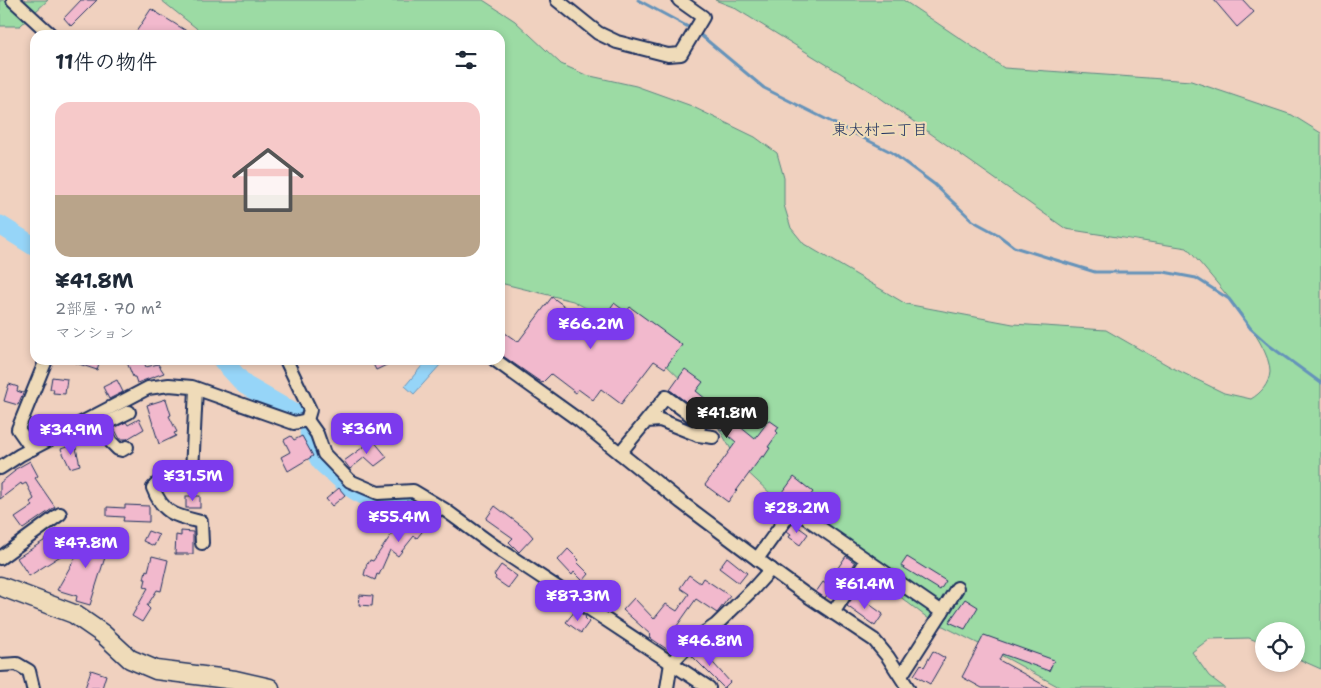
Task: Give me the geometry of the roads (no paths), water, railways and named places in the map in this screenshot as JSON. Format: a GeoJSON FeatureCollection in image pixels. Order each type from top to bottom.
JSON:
{"type":"FeatureCollection","features":[{"type":"Feature","properties":{"kind":"street"},"geometry":{"type":"LineString","coordinates":[[13,0],[45,30]]}},
{"type":"Feature","properties":{"kind":"street"},"geometry":{"type":"LineString","coordinates":[[557,0],[598,33],[617,42],[668,55],[681,54],[703,17],[679,0]]}},
{"type":"Feature","properties":{"kind":"street"},"geometry":{"type":"LineString","coordinates":[[32,449],[18,429],[44,365]]}},
{"type":"Feature","properties":{"kind":"street"},"geometry":{"type":"LineString","coordinates":[[288,365],[310,410],[307,420],[316,434],[324,454],[350,481],[378,493],[412,491],[444,510],[493,545],[709,688]]}},
{"type":"Feature","properties":{"kind":"street"},"geometry":{"type":"LineString","coordinates":[[501,365],[580,421],[681,502],[757,559],[874,640],[908,688]]}},
{"type":"Feature","properties":{"kind":"street"},"geometry":{"type":"LineString","coordinates":[[99,420],[148,388],[169,385],[196,389],[294,423],[307,420]]}},
{"type":"Feature","properties":{"kind":"street"},"geometry":{"type":"LineString","coordinates":[[196,389],[192,472],[161,480],[153,488],[162,506],[169,512],[201,522],[202,544]]}},
{"type":"Feature","properties":{"kind":"street"},"geometry":{"type":"LineString","coordinates":[[620,453],[666,397],[696,419],[699,424],[698,435]]}},
{"type":"Feature","properties":{"kind":"street"},"geometry":{"type":"LineString","coordinates":[[0,468],[32,449],[99,420],[128,412]]}},
{"type":"Feature","properties":{"kind":"street"},"geometry":{"type":"LineString","coordinates":[[99,420],[115,447],[122,450],[127,447]]}},
{"type":"Feature","properties":{"kind":"street"},"geometry":{"type":"LineString","coordinates":[[647,421],[660,420],[698,435],[713,437]]}},
{"type":"Feature","properties":{"kind":"street"},"geometry":{"type":"LineString","coordinates":[[757,559],[793,509],[942,612]]}},
{"type":"Feature","properties":{"kind":"street"},"geometry":{"type":"LineString","coordinates":[[0,558],[60,514]]}},
{"type":"Feature","properties":{"kind":"street"},"geometry":{"type":"LineString","coordinates":[[833,613],[867,560]]}},
{"type":"Feature","properties":{"kind":"street"},"geometry":{"type":"LineString","coordinates":[[667,688],[671,663],[694,640],[716,625],[753,590],[771,569]]}},
{"type":"Feature","properties":{"kind":"street"},"geometry":{"type":"LineString","coordinates":[[0,586],[74,614],[103,634],[130,659],[156,670],[235,680],[270,688]]}},
{"type":"Feature","properties":{"kind":"street"},"geometry":{"type":"LineString","coordinates":[[901,676],[957,588]]}},
{"type":"Feature","properties":{"kind":"street"},"geometry":{"type":"LineString","coordinates":[[0,665],[16,664],[29,671],[33,688]]}},
{"type":"Feature","properties":{"kind":"water"},"geometry":{"type":"Polygon","coordinates":[[[423,365],[440,365],[414,394],[405,386],[423,365]]]}},
{"type":"Feature","properties":{"kind":"waterway"},"geometry":{"type":"LineString","coordinates":[[638,0],[692,29]]}},
{"type":"Feature","properties":{"kind":"waterway"},"geometry":{"type":"LineString","coordinates":[[697,32],[764,88],[891,152],[934,184],[973,221],[997,234],[1014,247],[1095,272],[1164,272],[1196,278],[1229,299],[1251,329],[1270,346],[1321,383]]}},
{"type":"Feature","properties":{"kind":"waterway"},"geometry":{"type":"LineString","coordinates":[[0,225],[30,244]]}},
{"type":"Feature","properties":{"kind":"waterway"},"geometry":{"type":"LineString","coordinates":[[227,365],[245,385],[294,413]]}},
{"type":"Feature","properties":{"kind":"waterway"},"geometry":{"type":"LineString","coordinates":[[309,433],[320,461],[354,490],[378,499],[411,499]]}},
{"type":"Feature","properties":{"kind":"district","name":"東大村二丁目"},"geometry":{"type":"Point","coordinates":[880,129]}}]}
